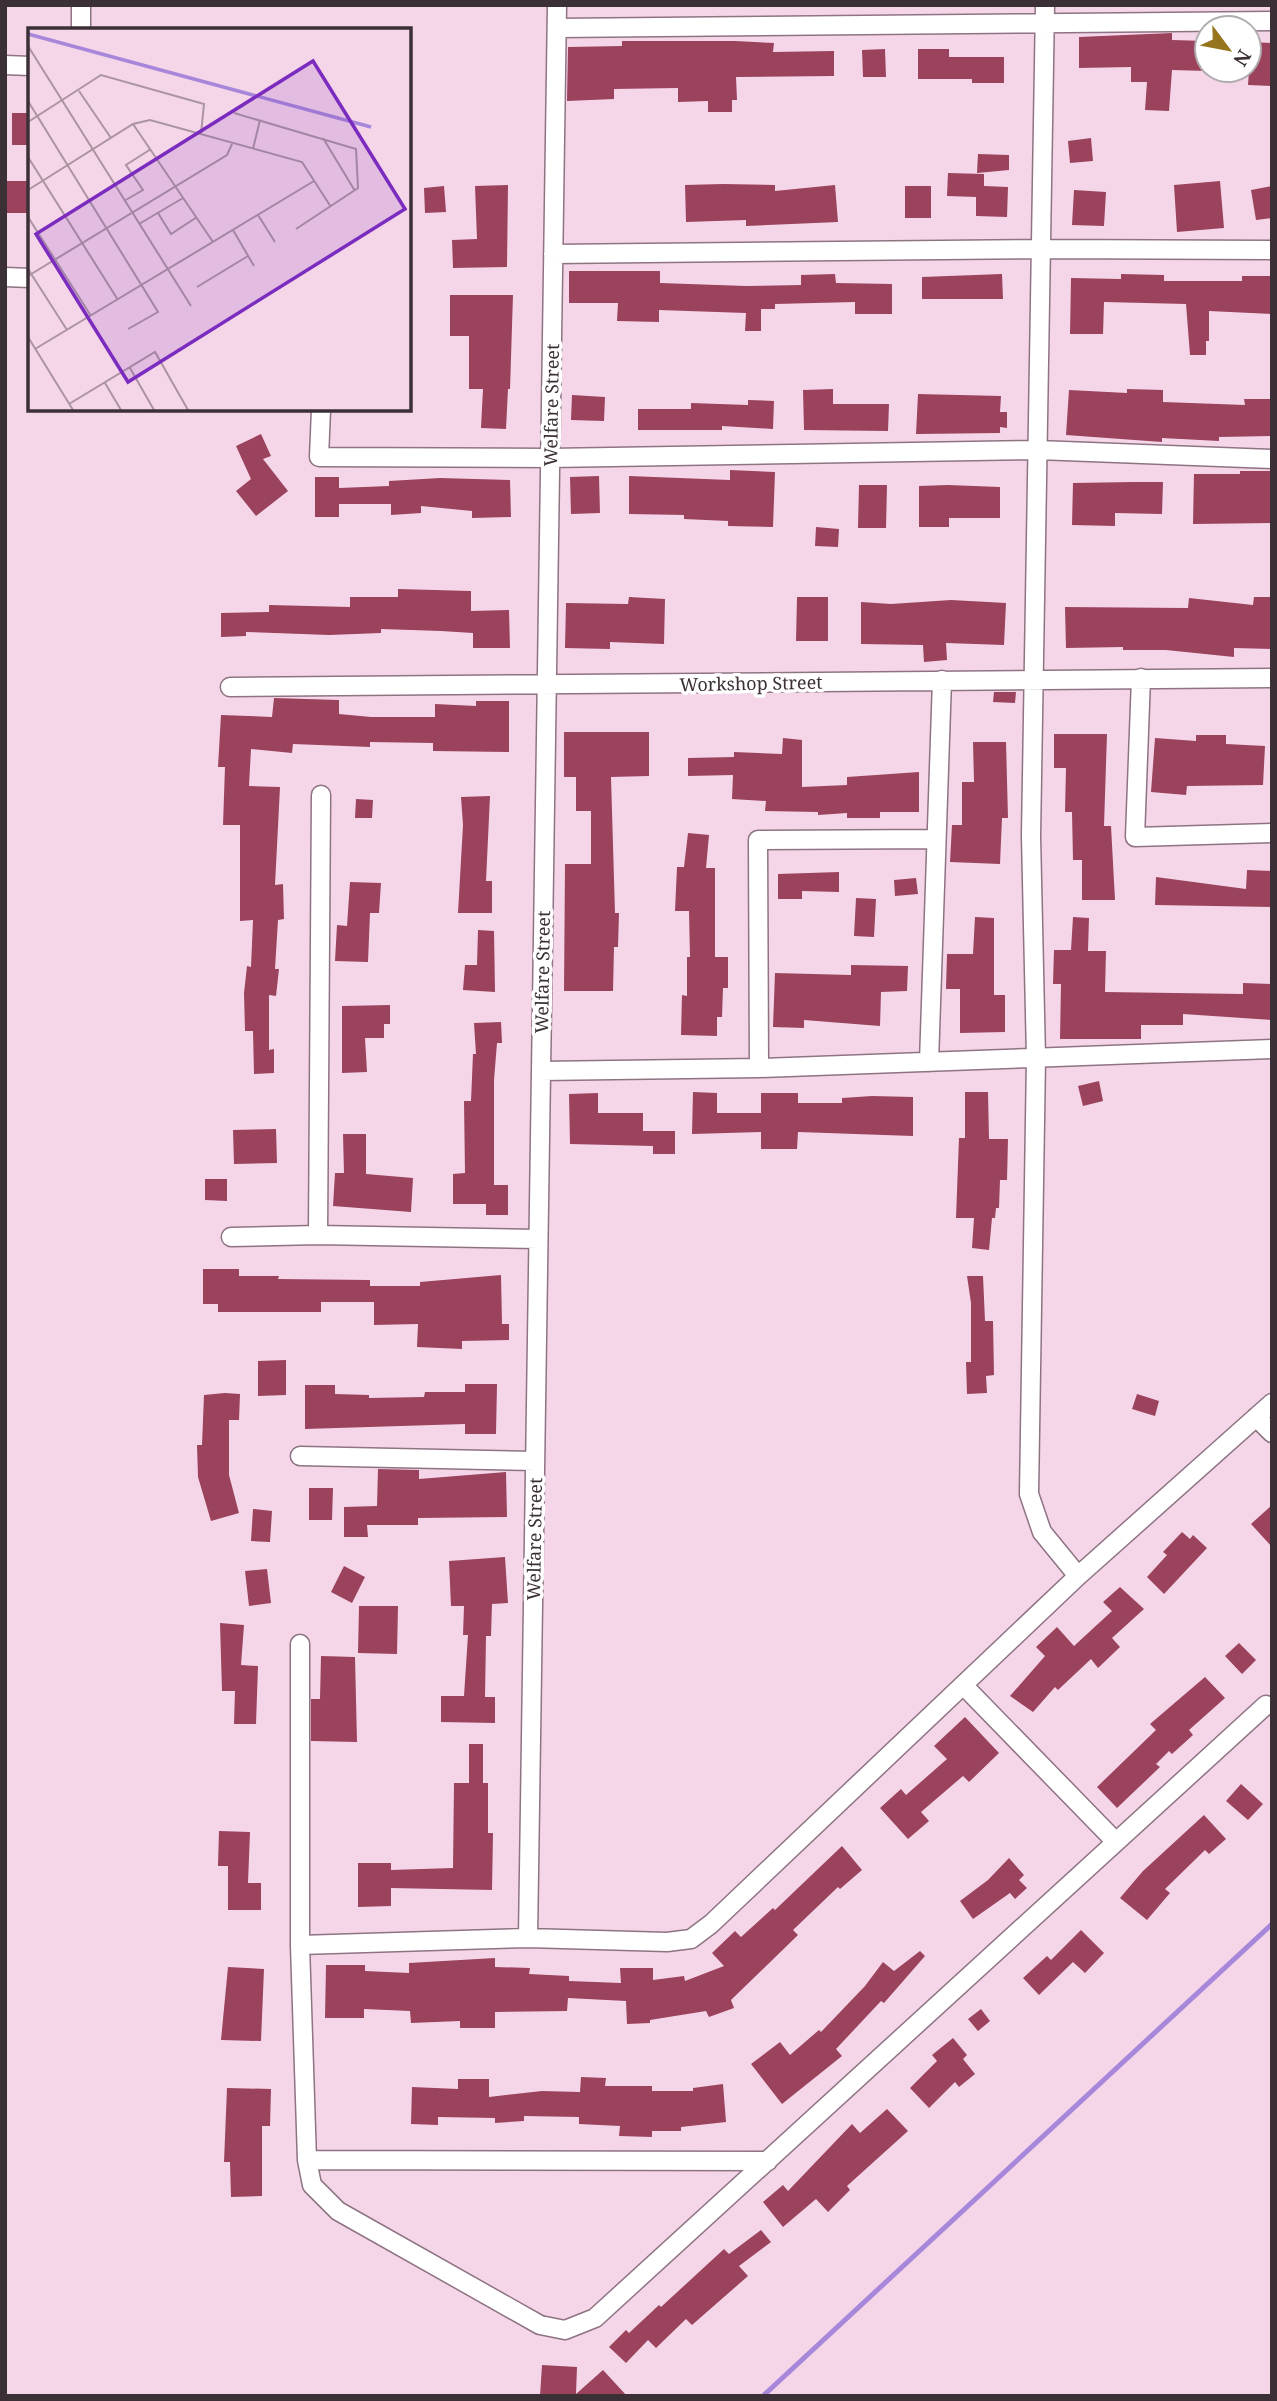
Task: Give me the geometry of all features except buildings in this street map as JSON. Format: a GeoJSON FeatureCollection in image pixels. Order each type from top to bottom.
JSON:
{"type":"FeatureCollection","features":[{"type":"Feature","properties":{"kind":"street"},"geometry":{"type":"LineString","coordinates":[[80,28],[81,5]]}},
{"type":"Feature","properties":{"kind":"street","name":"Welfare Street"},"geometry":{"type":"LineString","coordinates":[[528,1938],[557,5]]}},
{"type":"Feature","properties":{"kind":"street"},"geometry":{"type":"LineString","coordinates":[[556,28],[1045,14],[1272,21]]}},
{"type":"Feature","properties":{"kind":"street"},"geometry":{"type":"LineString","coordinates":[[1045,14],[1031,836],[1036,1058],[1029,1494],[1042,1532],[1079,1576]]}},
{"type":"Feature","properties":{"kind":"street"},"geometry":{"type":"LineString","coordinates":[[5,65],[28,66]]}},
{"type":"Feature","properties":{"kind":"street"},"geometry":{"type":"LineString","coordinates":[[553,254],[1041,249],[1272,250]]}},
{"type":"Feature","properties":{"kind":"street"},"geometry":{"type":"LineString","coordinates":[[5,277],[28,278]]}},
{"type":"Feature","properties":{"kind":"street"},"geometry":{"type":"LineString","coordinates":[[321,411],[319,457],[550,458],[1038,450],[1272,459]]}},
{"type":"Feature","properties":{"kind":"street"},"geometry":{"type":"LineString","coordinates":[[1141,678],[1135,837],[1272,833]]}},
{"type":"Feature","properties":{"kind":"street","name":"Workshop Street"},"geometry":{"type":"LineString","coordinates":[[230,687],[1272,678]]}},
{"type":"Feature","properties":{"kind":"street"},"geometry":{"type":"LineString","coordinates":[[929,1062],[942,680]]}},
{"type":"Feature","properties":{"kind":"street"},"geometry":{"type":"LineString","coordinates":[[318,1235],[321,795]]}},
{"type":"Feature","properties":{"kind":"street"},"geometry":{"type":"LineString","coordinates":[[759,1068],[758,840],[936,839]]}},
{"type":"Feature","properties":{"kind":"street"},"geometry":{"type":"LineString","coordinates":[[541,1071],[759,1068],[1272,1049]]}},
{"type":"Feature","properties":{"kind":"street"},"geometry":{"type":"LineString","coordinates":[[231,1237],[318,1235],[538,1239]]}},
{"type":"Feature","properties":{"kind":"street"},"geometry":{"type":"LineString","coordinates":[[300,1945],[528,1938],[667,1942],[691,1939],[711,1924],[1079,1576],[1272,1403]]}},
{"type":"Feature","properties":{"kind":"street"},"geometry":{"type":"LineString","coordinates":[[1256,1417],[1272,1433]]}},
{"type":"Feature","properties":{"kind":"street"},"geometry":{"type":"LineString","coordinates":[[300,1455],[535,1461]]}},
{"type":"Feature","properties":{"kind":"street"},"geometry":{"type":"LineString","coordinates":[[300,1644],[300,1945],[306,2160],[312,2185],[338,2211],[540,2325],[565,2330],[595,2318],[1266,1705]]}},
{"type":"Feature","properties":{"kind":"street"},"geometry":{"type":"LineString","coordinates":[[964,1686],[1115,1842]]}},
{"type":"Feature","properties":{"kind":"street"},"geometry":{"type":"LineString","coordinates":[[306,2160],[768,2161]]}},
{"type":"Feature","properties":{"kind":"waterway"},"geometry":{"type":"LineString","coordinates":[[763,2396],[1272,1924]]}}]}
